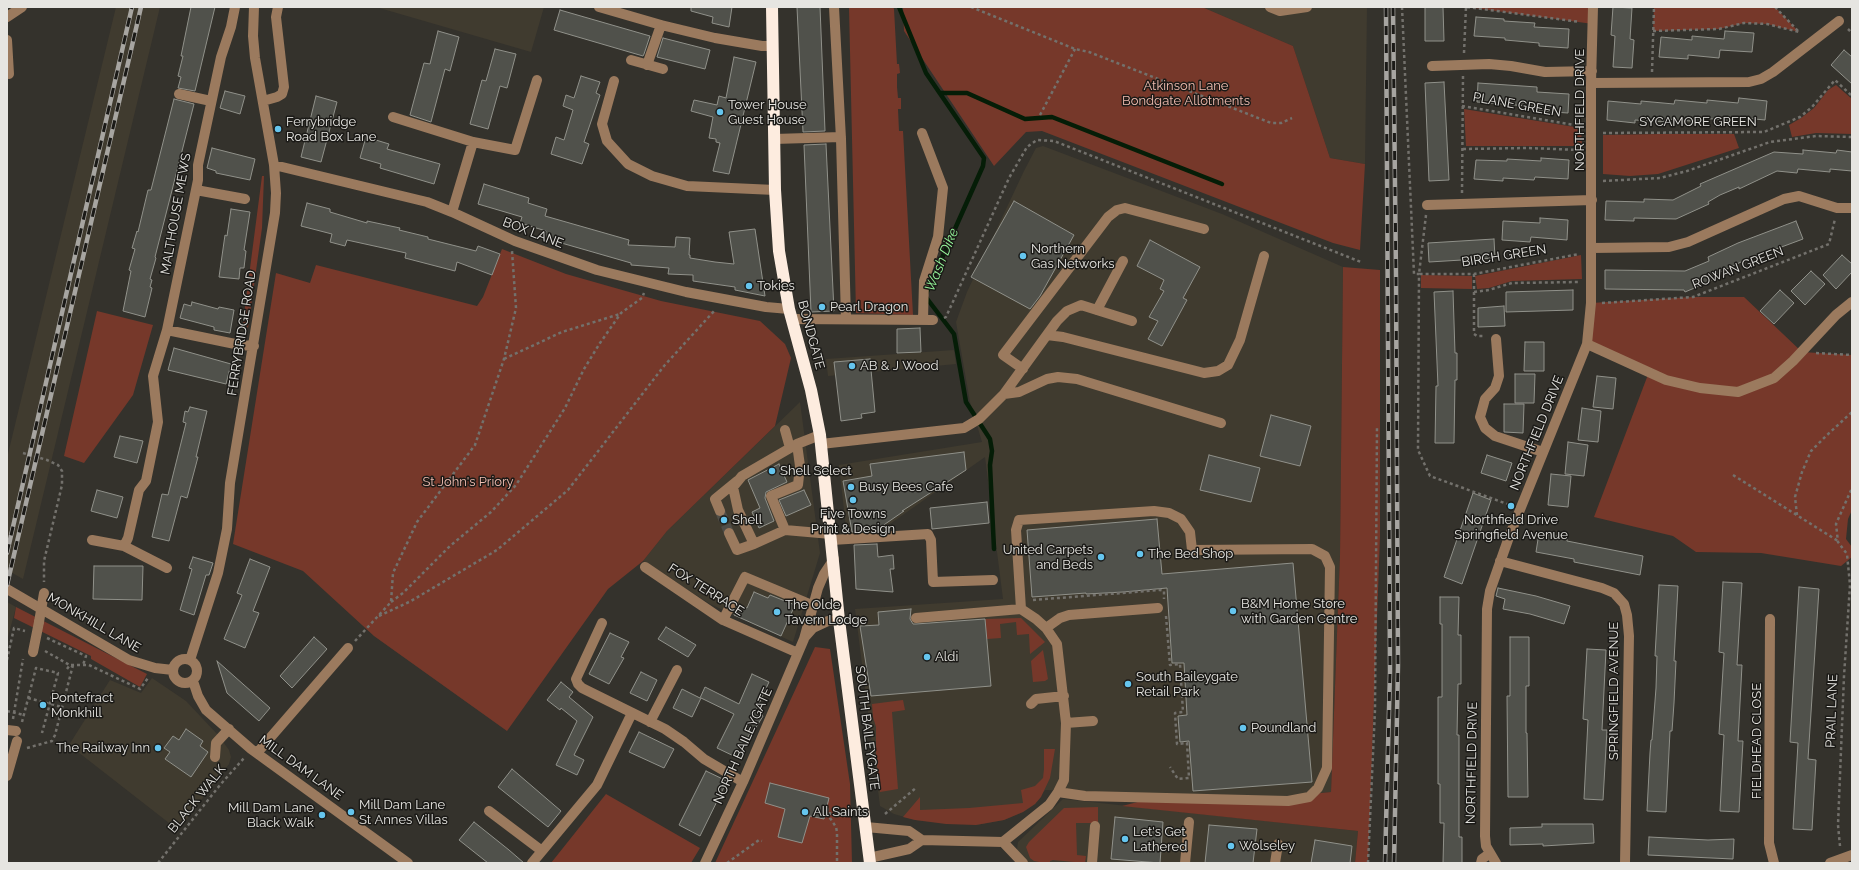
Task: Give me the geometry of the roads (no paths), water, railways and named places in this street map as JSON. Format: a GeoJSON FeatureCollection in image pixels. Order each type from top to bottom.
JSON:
{"type":"FeatureCollection","features":[{"type":"Feature","properties":{"kind":"highway","name":"BONDGATE"},"geometry":{"type":"LineString","coordinates":[[772,7],[775,190],[780,251],[790,314],[811,390],[820,440],[834,560],[839,620]]}},
{"type":"Feature","properties":{"kind":"highway","name":"SOUTH BAILEYGATE"},"geometry":{"type":"LineString","coordinates":[[839,620],[870,861]]}},
{"type":"Feature","properties":{"kind":"street"},"geometry":{"type":"LineString","coordinates":[[7,17],[22,7]]}},
{"type":"Feature","properties":{"kind":"street","name":"MALTHOUSE MEWS"},"geometry":{"type":"LineString","coordinates":[[124,546],[128,538],[139,490],[146,481],[157,430],[158,422],[153,376],[167,330],[198,180],[198,165],[211,101],[235,7]]}},
{"type":"Feature","properties":{"kind":"street","name":"FERRYBRIDGE ROAD"},"geometry":{"type":"LineString","coordinates":[[190,660],[218,573],[227,529],[230,483],[254,346],[276,193],[274,165],[255,50],[254,7]]}},
{"type":"Feature","properties":{"kind":"street"},"geometry":{"type":"LineString","coordinates":[[263,101],[282,94],[284,87],[276,17],[278,7]]}},
{"type":"Feature","properties":{"kind":"street"},"geometry":{"type":"LineString","coordinates":[[599,7],[661,25],[715,38],[762,46],[772,46]]}},
{"type":"Feature","properties":{"kind":"street"},"geometry":{"type":"LineString","coordinates":[[834,7],[846,319]]}},
{"type":"Feature","properties":{"kind":"street"},"geometry":{"type":"LineString","coordinates":[[1270,7],[1280,10],[1307,7]]}},
{"type":"Feature","properties":{"kind":"street","name":"NORTHFIELD DRIVE"},"geometry":{"type":"LineString","coordinates":[[1496,863],[1489,854],[1484,836],[1487,609],[1490,591],[1520,508],[1587,344],[1592,282],[1591,83],[1593,7]]}},
{"type":"Feature","properties":{"kind":"street"},"geometry":{"type":"LineString","coordinates":[[1591,83],[1749,82],[1761,79],[1811,44],[1839,21]]}},
{"type":"Feature","properties":{"kind":"street"},"geometry":{"type":"LineString","coordinates":[[647,65],[661,25]]}},
{"type":"Feature","properties":{"kind":"street"},"geometry":{"type":"LineString","coordinates":[[7,40],[9,74]]}},
{"type":"Feature","properties":{"kind":"street"},"geometry":{"type":"LineString","coordinates":[[631,60],[663,69]]}},
{"type":"Feature","properties":{"kind":"street"},"geometry":{"type":"LineString","coordinates":[[1432,66],[1511,66],[1545,72],[1592,71]]}},
{"type":"Feature","properties":{"kind":"street"},"geometry":{"type":"LineString","coordinates":[[393,117],[473,142],[515,150],[538,80]]}},
{"type":"Feature","properties":{"kind":"street"},"geometry":{"type":"LineString","coordinates":[[614,81],[602,124],[607,141],[628,164],[652,176],[687,186],[775,190]]}},
{"type":"Feature","properties":{"kind":"street"},"geometry":{"type":"LineString","coordinates":[[180,94],[211,101]]}},
{"type":"Feature","properties":{"kind":"street","name":"BOX LANE"},"geometry":{"type":"LineString","coordinates":[[274,165],[427,202],[515,241],[597,270],[646,283],[790,314],[846,319],[928,320],[924,281],[938,237],[943,188],[922,133]]}},
{"type":"Feature","properties":{"kind":"street"},"geometry":{"type":"LineString","coordinates":[[774,139],[840,137]]}},
{"type":"Feature","properties":{"kind":"street"},"geometry":{"type":"LineString","coordinates":[[452,212],[473,142]]}},
{"type":"Feature","properties":{"kind":"street"},"geometry":{"type":"LineString","coordinates":[[196,190],[245,199]]}},
{"type":"Feature","properties":{"kind":"street"},"geometry":{"type":"LineString","coordinates":[[1592,250],[1669,247],[1688,242],[1784,199],[1799,196],[1837,208],[1852,208]]}},
{"type":"Feature","properties":{"kind":"street"},"geometry":{"type":"LineString","coordinates":[[1427,205],[1592,200]]}},
{"type":"Feature","properties":{"kind":"street"},"geometry":{"type":"LineString","coordinates":[[1023,369],[1003,355],[1108,217],[1117,210],[1125,208],[1204,229]]}},
{"type":"Feature","properties":{"kind":"street"},"geometry":{"type":"LineString","coordinates":[[1047,335],[1056,335],[1204,373],[1218,371],[1228,365],[1240,340],[1264,256]]}},
{"type":"Feature","properties":{"kind":"street"},"geometry":{"type":"LineString","coordinates":[[1097,310],[1123,261]]}},
{"type":"Feature","properties":{"kind":"street"},"geometry":{"type":"LineString","coordinates":[[1587,344],[1666,380],[1700,388],[1738,392],[1774,378],[1802,352],[1836,315],[1852,302]]}},
{"type":"Feature","properties":{"kind":"street"},"geometry":{"type":"LineString","coordinates":[[754,544],[738,510],[733,487],[742,476],[793,446],[820,440],[955,430],[974,423],[1004,394],[1057,321],[1067,312],[1081,305],[1132,321]]}},
{"type":"Feature","properties":{"kind":"street"},"geometry":{"type":"LineString","coordinates":[[167,330],[240,345],[254,346]]}},
{"type":"Feature","properties":{"kind":"street"},"geometry":{"type":"LineString","coordinates":[[1496,339],[1499,376],[1495,388],[1485,399],[1480,417],[1485,428],[1495,436],[1543,452]]}},
{"type":"Feature","properties":{"kind":"street"},"geometry":{"type":"LineString","coordinates":[[1004,394],[1019,392],[1047,379],[1058,377],[1077,379],[1221,423]]}},
{"type":"Feature","properties":{"kind":"street"},"geometry":{"type":"LineString","coordinates":[[785,430],[793,446],[800,466],[798,485],[771,496],[785,530]]}},
{"type":"Feature","properties":{"kind":"street"},"geometry":{"type":"LineString","coordinates":[[720,511],[715,499],[739,480]]}},
{"type":"Feature","properties":{"kind":"street"},"geometry":{"type":"LineString","coordinates":[[1023,611],[1016,530],[1019,520],[1154,511],[1169,513],[1181,519],[1190,532],[1192,550],[1312,549],[1325,556],[1330,567],[1327,768],[1318,788],[1309,797],[1280,800],[1085,796],[1058,792]]}},
{"type":"Feature","properties":{"kind":"street"},"geometry":{"type":"LineString","coordinates":[[729,533],[737,550],[785,530],[831,537],[928,534],[931,540],[933,582],[993,580]]}},
{"type":"Feature","properties":{"kind":"street"},"geometry":{"type":"LineString","coordinates":[[92,540],[124,546],[167,568]]}},
{"type":"Feature","properties":{"kind":"street","name":"NORTH BAILEYGATE"},"geometry":{"type":"LineString","coordinates":[[704,863],[743,782],[804,639],[812,605],[824,574],[834,560]]}},
{"type":"Feature","properties":{"kind":"street","name":"SPRINGFIELD AVENUE"},"geometry":{"type":"LineString","coordinates":[[1500,561],[1602,588],[1614,593],[1624,604],[1627,615],[1629,636],[1625,863]]}},
{"type":"Feature","properties":{"kind":"street","name":"FOX TERRACE"},"geometry":{"type":"LineString","coordinates":[[645,567],[723,620],[798,653]]}},
{"type":"Feature","properties":{"kind":"street"},"geometry":{"type":"LineString","coordinates":[[723,620],[745,577],[812,605]]}},
{"type":"Feature","properties":{"kind":"street","name":"MONKHILL LANE"},"geometry":{"type":"LineString","coordinates":[[7,589],[129,660],[154,668],[173,670]]}},
{"type":"Feature","properties":{"kind":"street"},"geometry":{"type":"LineString","coordinates":[[34,650],[44,594]]}},
{"type":"Feature","properties":{"kind":"street"},"geometry":{"type":"LineString","coordinates":[[1046,628],[1060,618],[1069,615],[1163,609]]}},
{"type":"Feature","properties":{"kind":"street"},"geometry":{"type":"LineString","coordinates":[[866,827],[909,831],[922,840],[1003,842],[1049,804],[1058,792],[1064,780],[1066,723],[1060,659],[1055,641],[1046,628],[1036,619],[1023,611],[916,618]]}},
{"type":"Feature","properties":{"kind":"street","name":"FIELDHEAD CLOSE"},"geometry":{"type":"LineString","coordinates":[[1770,619],[1769,843],[1774,863]]}},
{"type":"Feature","properties":{"kind":"street","name":"NORTH BAILEYGATE"},"geometry":{"type":"LineString","coordinates":[[804,639],[813,628],[828,621],[839,620]]}},
{"type":"Feature","properties":{"kind":"street"},"geometry":{"type":"LineString","coordinates":[[602,623],[576,679],[582,688],[650,722],[684,742],[704,759],[743,782]]}},
{"type":"Feature","properties":{"kind":"street"},"geometry":{"type":"LineString","coordinates":[[254,751],[348,648]]}},
{"type":"Feature","properties":{"kind":"street"},"geometry":{"type":"LineString","coordinates":[[180,660],[190,660],[194,663],[197,670],[193,681],[186,684],[178,681],[173,674],[173,670],[174,666],[180,660]]}},
{"type":"Feature","properties":{"kind":"street"},"geometry":{"type":"LineString","coordinates":[[650,722],[677,670]]}},
{"type":"Feature","properties":{"kind":"street","name":"MILL DAM LANE"},"geometry":{"type":"LineString","coordinates":[[193,681],[198,696],[206,710],[254,751],[408,863]]}},
{"type":"Feature","properties":{"kind":"street"},"geometry":{"type":"LineString","coordinates":[[1031,704],[1036,699],[1064,696]]}},
{"type":"Feature","properties":{"kind":"street"},"geometry":{"type":"LineString","coordinates":[[532,863],[597,785],[632,713]]}},
{"type":"Feature","properties":{"kind":"street"},"geometry":{"type":"LineString","coordinates":[[1066,723],[1093,721]]}},
{"type":"Feature","properties":{"kind":"street"},"geometry":{"type":"LineString","coordinates":[[215,757],[216,743],[229,729]]}},
{"type":"Feature","properties":{"kind":"street"},"geometry":{"type":"LineString","coordinates":[[7,776],[16,735]]}},
{"type":"Feature","properties":{"kind":"street"},"geometry":{"type":"LineString","coordinates":[[490,812],[542,851]]}},
{"type":"Feature","properties":{"kind":"street"},"geometry":{"type":"LineString","coordinates":[[1185,863],[1189,822]]}},
{"type":"Feature","properties":{"kind":"street"},"geometry":{"type":"LineString","coordinates":[[1092,863],[1095,826]]}},
{"type":"Feature","properties":{"kind":"street"},"geometry":{"type":"LineString","coordinates":[[870,861],[909,850],[922,840]]}},
{"type":"Feature","properties":{"kind":"street"},"geometry":{"type":"LineString","coordinates":[[1003,842],[1023,863]]}},
{"type":"Feature","properties":{"kind":"street"},"geometry":{"type":"LineString","coordinates":[[1275,863],[1278,844]]}},
{"type":"Feature","properties":{"kind":"street"},"geometry":{"type":"LineString","coordinates":[[1481,863],[1482,859],[1489,854]]}},
{"type":"Feature","properties":{"kind":"street"},"geometry":{"type":"LineString","coordinates":[[1830,863],[1852,855]]}},
{"type":"Feature","properties":{"kind":"waterway","name":"Wash Dike"},"geometry":{"type":"LineString","coordinates":[[899,7],[926,73],[984,158],[983,166],[925,296],[954,334],[966,402],[990,439],[992,451],[990,465],[994,549]]}},
{"type":"Feature","properties":{"kind":"waterway"},"geometry":{"type":"LineString","coordinates":[[940,93],[967,93],[1025,119],[1052,117],[1222,184]]}},
{"type":"Feature","properties":{"kind":"tunnel"},"geometry":{"type":"LineString","coordinates":[[720,511],[729,533]]}},
{"type":"Feature","properties":{"kind":"railway"},"geometry":{"type":"LineString","coordinates":[[7,553],[132,7]]}},
{"type":"Feature","properties":{"kind":"railway"},"geometry":{"type":"LineString","coordinates":[[7,585],[141,7]]}},
{"type":"Feature","properties":{"kind":"railway"},"geometry":{"type":"LineString","coordinates":[[1385,863],[1390,672],[1386,7]]}},
{"type":"Feature","properties":{"kind":"railway"},"geometry":{"type":"LineString","coordinates":[[1393,7],[1398,665],[1394,863]]}},
{"type":"Feature","properties":{"kind":"place","name":"Tower House Guest House"},"geometry":{"type":"Point","coordinates":[720,112]}},
{"type":"Feature","properties":{"kind":"place","name":"Ferrybridge Road Box Lane"},"geometry":{"type":"Point","coordinates":[278,129]}},
{"type":"Feature","properties":{"kind":"place","name":"Northern Gas Networks"},"geometry":{"type":"Point","coordinates":[1023,256]}},
{"type":"Feature","properties":{"kind":"place","name":"Tokies"},"geometry":{"type":"Point","coordinates":[749,286]}},
{"type":"Feature","properties":{"kind":"place","name":"Pearl Dragon"},"geometry":{"type":"Point","coordinates":[822,307]}},
{"type":"Feature","properties":{"kind":"place","name":"AB & J Wood"},"geometry":{"type":"Point","coordinates":[852,366]}},
{"type":"Feature","properties":{"kind":"place","name":"Shell Select"},"geometry":{"type":"Point","coordinates":[772,471]}},
{"type":"Feature","properties":{"kind":"place","name":"Busy Bees Cafe"},"geometry":{"type":"Point","coordinates":[851,487]}},
{"type":"Feature","properties":{"kind":"place","name":"Five Towns Print & Design"},"geometry":{"type":"Point","coordinates":[853,500]}},
{"type":"Feature","properties":{"kind":"place","name":"Northfield Drive Springfield Avenue"},"geometry":{"type":"Point","coordinates":[1511,506]}},
{"type":"Feature","properties":{"kind":"place","name":"Shell"},"geometry":{"type":"Point","coordinates":[724,520]}},
{"type":"Feature","properties":{"kind":"place","name":"The Bed Shop"},"geometry":{"type":"Point","coordinates":[1140,554]}},
{"type":"Feature","properties":{"kind":"place","name":"United Carpets and Beds"},"geometry":{"type":"Point","coordinates":[1101,557]}},
{"type":"Feature","properties":{"kind":"place","name":"B&M Home Store with Garden Centre"},"geometry":{"type":"Point","coordinates":[1233,611]}},
{"type":"Feature","properties":{"kind":"place","name":"The Olde Tavern Lodge"},"geometry":{"type":"Point","coordinates":[777,612]}},
{"type":"Feature","properties":{"kind":"place","name":"Aldi"},"geometry":{"type":"Point","coordinates":[927,657]}},
{"type":"Feature","properties":{"kind":"place","name":"South Baileygate Retail Park"},"geometry":{"type":"Point","coordinates":[1128,684]}},
{"type":"Feature","properties":{"kind":"place","name":"Pontefract Monkhill"},"geometry":{"type":"Point","coordinates":[43,705]}},
{"type":"Feature","properties":{"kind":"place","name":"Poundland"},"geometry":{"type":"Point","coordinates":[1243,728]}},
{"type":"Feature","properties":{"kind":"place","name":"The Railway Inn"},"geometry":{"type":"Point","coordinates":[158,748]}},
{"type":"Feature","properties":{"kind":"place","name":"Mill Dam Lane St Annes Villas"},"geometry":{"type":"Point","coordinates":[351,812]}},
{"type":"Feature","properties":{"kind":"place","name":"All Saints"},"geometry":{"type":"Point","coordinates":[805,812]}},
{"type":"Feature","properties":{"kind":"place","name":"Mill Dam Lane Black Walk"},"geometry":{"type":"Point","coordinates":[322,815]}},
{"type":"Feature","properties":{"kind":"place","name":"Let's Get Lathered"},"geometry":{"type":"Point","coordinates":[1125,839]}},
{"type":"Feature","properties":{"kind":"place","name":"Wolseley"},"geometry":{"type":"Point","coordinates":[1231,846]}},
{"type":"Feature","properties":{"kind":"park label","name":"Atkinson Lane Bondgate Allotments"},"geometry":{"type":"Point","coordinates":[1186,94]}},
{"type":"Feature","properties":{"kind":"park label","name":"St John's Priory"},"geometry":{"type":"Point","coordinates":[468,482]}}]}
